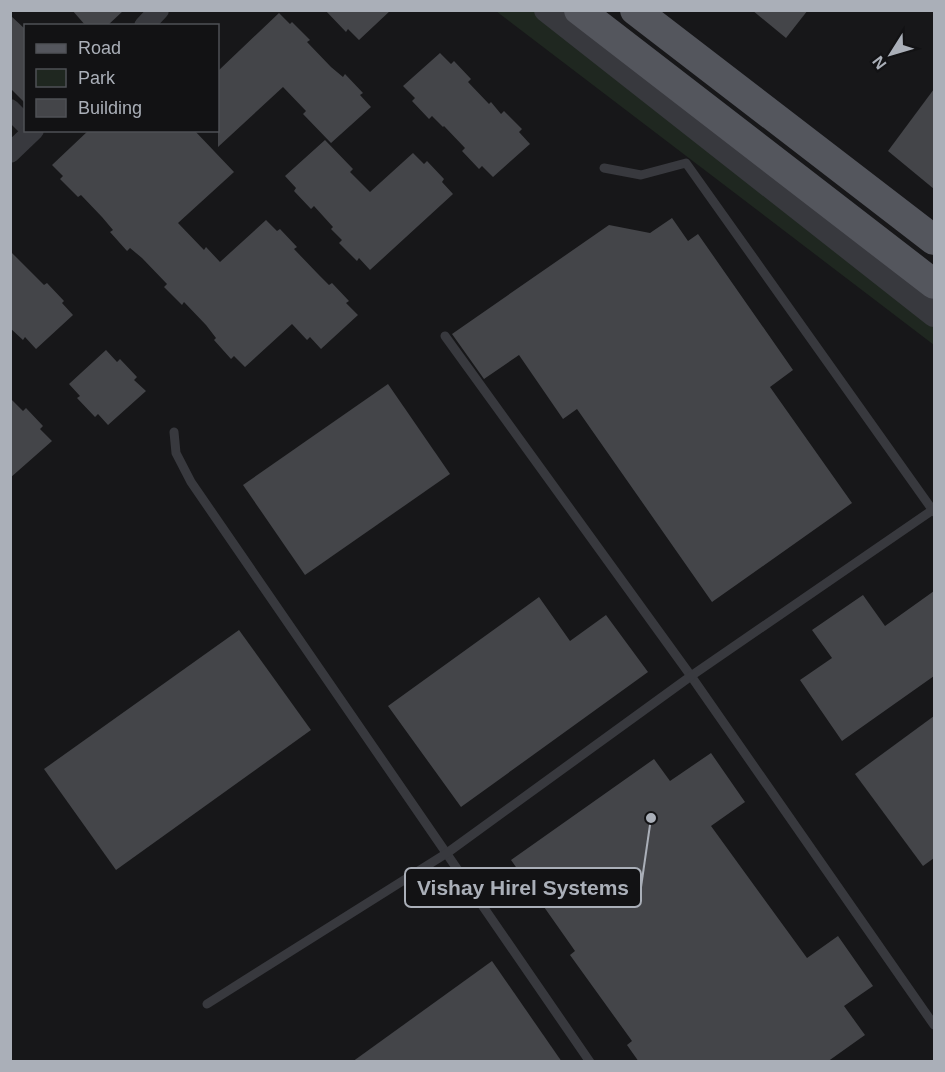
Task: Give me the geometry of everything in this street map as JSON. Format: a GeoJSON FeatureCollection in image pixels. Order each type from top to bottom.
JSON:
{"type":"FeatureCollection","features":[{"type":"Feature","properties":{"kind":"main road"},"geometry":{"type":"LineString","coordinates":[[579,10],[934,284]]}},
{"type":"Feature","properties":{"kind":"main road"},"geometry":{"type":"LineString","coordinates":[[635,10],[934,240]]}},
{"type":"Feature","properties":{"kind":"street"},"geometry":{"type":"LineString","coordinates":[[146,24],[159,10]]}},
{"type":"Feature","properties":{"kind":"street"},"geometry":{"type":"LineString","coordinates":[[546,10],[934,315]]}},
{"type":"Feature","properties":{"kind":"street"},"geometry":{"type":"LineString","coordinates":[[10,109],[24,122]]}},
{"type":"Feature","properties":{"kind":"street"},"geometry":{"type":"LineString","coordinates":[[10,153],[28,132]]}},
{"type":"Feature","properties":{"kind":"lane"},"geometry":{"type":"LineString","coordinates":[[207,1004],[447,853],[691,676],[934,510],[686,163],[641,175],[604,168]]}},
{"type":"Feature","properties":{"kind":"lane"},"geometry":{"type":"LineString","coordinates":[[445,336],[691,676],[934,1025]]}},
{"type":"Feature","properties":{"kind":"lane"},"geometry":{"type":"LineString","coordinates":[[174,432],[176,453],[191,482],[590,1062]]}},
{"type":"Feature","properties":{"kind":"green space"},"geometry":{"type":"Polygon","coordinates":[[[496,11],[574,11],[934,286],[934,345],[496,11]]]}},
{"type":"Feature","properties":{"kind":"building"},"geometry":{"type":"Polygon","coordinates":[[[72,10],[124,10],[109,24],[84,24],[72,10]]]}},
{"type":"Feature","properties":{"kind":"building"},"geometry":{"type":"Polygon","coordinates":[[[325,10],[391,10],[359,40],[348,29],[346,32],[325,10]]]}},
{"type":"Feature","properties":{"kind":"building"},"geometry":{"type":"Polygon","coordinates":[[[752,10],[808,10],[786,38],[752,10]]]}},
{"type":"Feature","properties":{"kind":"building"},"geometry":{"type":"Polygon","coordinates":[[[279,13],[310,40],[307,42],[331,67],[343,77],[345,74],[363,93],[360,95],[371,107],[331,143],[303,114],[306,111],[283,87],[218,147],[219,70],[279,13]]]}},
{"type":"Feature","properties":{"kind":"building"},"geometry":{"type":"Polygon","coordinates":[[[10,15],[24,28],[24,102],[10,88],[10,15]]]}},
{"type":"Feature","properties":{"kind":"building"},"geometry":{"type":"Polygon","coordinates":[[[440,53],[451,64],[454,61],[471,79],[468,82],[489,104],[491,102],[501,114],[504,111],[522,129],[519,132],[530,144],[493,177],[482,166],[479,169],[462,151],[465,148],[444,126],[432,116],[429,119],[412,101],[415,98],[403,86],[440,53]]]}},
{"type":"Feature","properties":{"kind":"building"},"geometry":{"type":"Polygon","coordinates":[[[934,89],[934,189],[888,151],[934,89]]]}},
{"type":"Feature","properties":{"kind":"building"},"geometry":{"type":"Polygon","coordinates":[[[87,132],[196,132],[234,172],[178,223],[204,250],[206,247],[220,262],[266,220],[277,231],[280,229],[297,247],[294,249],[329,285],[332,283],[349,301],[346,303],[358,315],[321,349],[310,337],[307,340],[292,324],[245,367],[234,356],[231,359],[214,340],[216,338],[206,325],[184,302],[182,305],[164,287],[167,284],[142,258],[130,248],[127,251],[110,232],[113,230],[102,217],[81,195],[78,197],[60,179],[63,176],[52,165],[87,132]]]}},
{"type":"Feature","properties":{"kind":"building"},"geometry":{"type":"Polygon","coordinates":[[[325,140],[353,169],[350,172],[370,192],[413,153],[424,164],[427,161],[444,179],[442,182],[453,194],[370,270],[359,258],[357,261],[339,243],[342,240],[331,229],[333,227],[314,206],[311,209],[294,191],[296,188],[285,176],[325,140]]]}},
{"type":"Feature","properties":{"kind":"building"},"geometry":{"type":"Polygon","coordinates":[[[672,218],[688,241],[698,234],[793,370],[770,387],[852,503],[712,602],[577,409],[563,419],[519,355],[484,379],[452,334],[609,225],[650,233],[672,218]]]}},
{"type":"Feature","properties":{"kind":"building"},"geometry":{"type":"Polygon","coordinates":[[[10,251],[44,285],[47,283],[64,301],[62,303],[73,315],[36,349],[25,337],[23,340],[10,328],[10,251]]]}},
{"type":"Feature","properties":{"kind":"building"},"geometry":{"type":"Polygon","coordinates":[[[106,350],[117,362],[120,359],[137,377],[134,380],[146,391],[108,425],[98,414],[95,417],[77,398],[80,396],[69,384],[106,350]]]}},
{"type":"Feature","properties":{"kind":"building"},"geometry":{"type":"Polygon","coordinates":[[[388,384],[450,474],[305,575],[243,485],[388,384]]]}},
{"type":"Feature","properties":{"kind":"building"},"geometry":{"type":"Polygon","coordinates":[[[10,398],[23,411],[26,408],[43,426],[40,429],[52,441],[10,478],[10,398]]]}},
{"type":"Feature","properties":{"kind":"building"},"geometry":{"type":"Polygon","coordinates":[[[934,591],[934,676],[842,741],[800,680],[832,658],[812,630],[863,595],[885,626],[934,591]]]}},
{"type":"Feature","properties":{"kind":"building"},"geometry":{"type":"Polygon","coordinates":[[[539,597],[570,641],[606,615],[648,672],[461,807],[388,706],[539,597]]]}},
{"type":"Feature","properties":{"kind":"building"},"geometry":{"type":"Polygon","coordinates":[[[239,630],[311,730],[116,870],[44,769],[239,630]]]}},
{"type":"Feature","properties":{"kind":"building"},"geometry":{"type":"Polygon","coordinates":[[[934,716],[934,858],[923,866],[855,774],[934,716]]]}},
{"type":"Feature","properties":{"kind":"building"},"geometry":{"type":"Polygon","coordinates":[[[711,753],[745,802],[711,826],[807,958],[838,936],[873,986],[844,1006],[865,1035],[827,1062],[639,1062],[627,1045],[632,1041],[570,955],[575,951],[511,860],[654,759],[670,781],[711,753]]]}},
{"type":"Feature","properties":{"kind":"building"},"geometry":{"type":"Polygon","coordinates":[[[492,961],[562,1062],[352,1062],[492,961]]]}},
{"type":"Feature","properties":{"kind":"place","name":"Vishay Hirel Systems"},"geometry":{"type":"Point","coordinates":[651,818]}}]}
